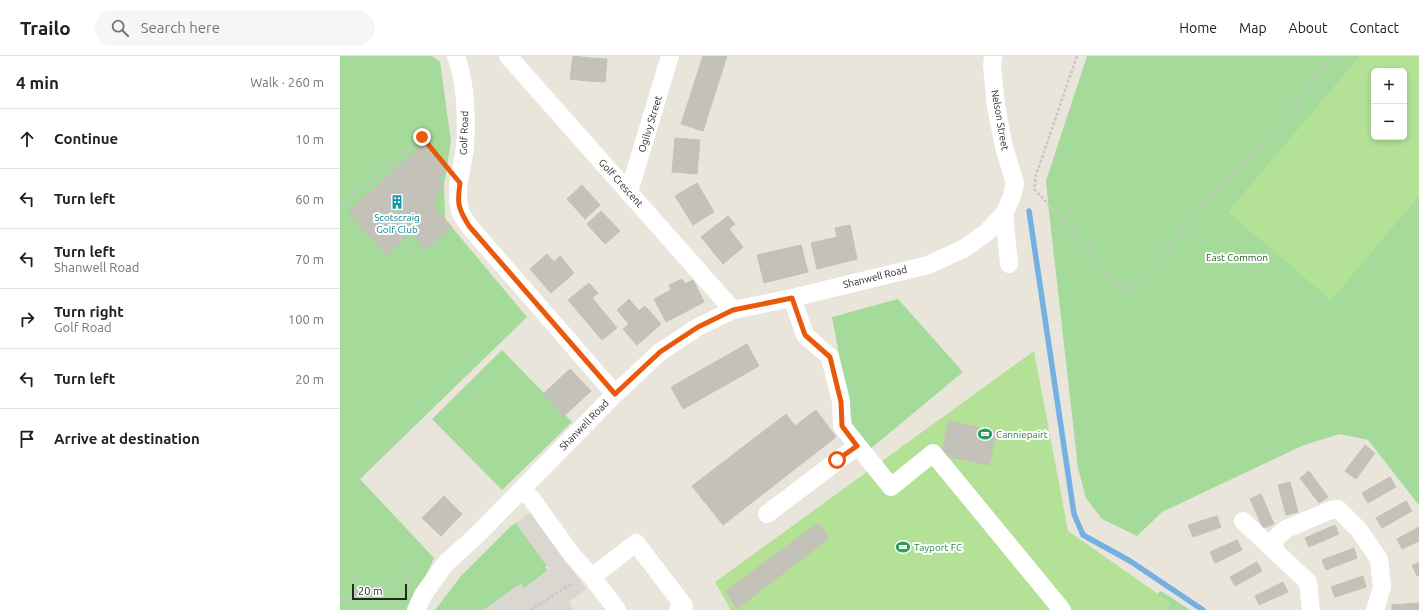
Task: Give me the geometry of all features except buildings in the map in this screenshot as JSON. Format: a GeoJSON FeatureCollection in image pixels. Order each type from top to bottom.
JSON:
{"type":"FeatureCollection","features":[{"type":"Feature","properties":{"kind":"street","name":"Golf Road"},"geometry":{"type":"LineString","coordinates":[[456,56],[459,64],[464,95],[466,121],[465,148],[458,196],[460,211],[469,226],[615,394]]}},
{"type":"Feature","properties":{"kind":"street","name":"Golf Crescent"},"geometry":{"type":"LineString","coordinates":[[508,56],[733,310]]}},
{"type":"Feature","properties":{"kind":"street","name":"Ogilvy Street"},"geometry":{"type":"LineString","coordinates":[[629,192],[670,56]]}},
{"type":"Feature","properties":{"kind":"street","name":"Nelson Street"},"geometry":{"type":"LineString","coordinates":[[993,56],[992,65],[996,106],[1004,147],[1014,183]]}},
{"type":"Feature","properties":{"kind":"street","name":"Shanwell Road"},"geometry":{"type":"LineString","coordinates":[[416,610],[423,595],[445,564],[477,535],[615,394],[660,352],[698,327],[733,310],[792,298],[928,264],[966,248],[987,232],[1004,214],[1012,196],[1014,183]]}},
{"type":"Feature","properties":{"kind":"street"},"geometry":{"type":"LineString","coordinates":[[1004,214],[1009,264]]}},
{"type":"Feature","properties":{"kind":"street"},"geometry":{"type":"LineString","coordinates":[[792,298],[805,335],[830,357],[841,402],[842,426],[891,487],[933,453],[1062,610]]}},
{"type":"Feature","properties":{"kind":"street"},"geometry":{"type":"LineString","coordinates":[[767,514],[857,446]]}},
{"type":"Feature","properties":{"kind":"street"},"geometry":{"type":"LineString","coordinates":[[522,490],[531,498],[572,556],[592,577],[617,610]]}},
{"type":"Feature","properties":{"kind":"street"},"geometry":{"type":"LineString","coordinates":[[1273,549],[1277,537],[1286,529],[1331,510],[1338,509],[1359,530],[1379,559],[1382,587],[1375,610]]}},
{"type":"Feature","properties":{"kind":"street"},"geometry":{"type":"LineString","coordinates":[[1243,522],[1308,582],[1311,610]]}},
{"type":"Feature","properties":{"kind":"street"},"geometry":{"type":"LineString","coordinates":[[592,577],[636,543],[684,606],[678,610]]}},
{"type":"Feature","properties":{"kind":"path"},"geometry":{"type":"LineString","coordinates":[[1077,56],[1036,176],[1034,189],[1057,213],[1120,287],[1130,290],[1144,277],[1216,192],[1289,113],[1333,56]]}},
{"type":"Feature","properties":{"kind":"path"},"geometry":{"type":"LineString","coordinates":[[340,207],[422,137],[460,183]]}},
{"type":"Feature","properties":{"kind":"path"},"geometry":{"type":"LineString","coordinates":[[340,600],[399,578],[445,564]]}},
{"type":"Feature","properties":{"kind":"path"},"geometry":{"type":"LineString","coordinates":[[530,610],[569,585],[575,584]]}},
{"type":"Feature","properties":{"kind":"green space","name":"Scotscraig Golf Club"},"geometry":{"type":"Polygon","coordinates":[[[340,56],[432,56],[440,62],[451,141],[444,185],[445,219],[527,317],[360,479],[434,558],[410,610],[340,610],[340,56]]]}},
{"type":"Feature","properties":{"kind":"green space","name":"East Common"},"geometry":{"type":"Polygon","coordinates":[[[1087,56],[1419,56],[1419,505],[1368,440],[1340,434],[1304,445],[1162,512],[1137,536],[1102,519],[1086,498],[1078,468],[1046,181],[1087,56]]]}},
{"type":"Feature","properties":{"kind":"green space"},"geometry":{"type":"Polygon","coordinates":[[[1360,56],[1419,56],[1419,196],[1331,300],[1228,212],[1360,56]]]}},
{"type":"Feature","properties":{"kind":"green space"},"geometry":{"type":"Polygon","coordinates":[[[898,299],[963,372],[869,450],[852,423],[832,317],[898,299]]]}},
{"type":"Feature","properties":{"kind":"green space"},"geometry":{"type":"Polygon","coordinates":[[[502,350],[572,422],[502,490],[432,419],[502,350]]]}},
{"type":"Feature","properties":{"kind":"green space","name":"Canniepairt"},"geometry":{"type":"Polygon","coordinates":[[[1034,351],[1068,531],[1171,603],[1166,610],[731,610],[715,582],[1034,351]]]}},
{"type":"Feature","properties":{"kind":"green space"},"geometry":{"type":"Polygon","coordinates":[[[516,523],[547,566],[545,567],[548,571],[524,588],[521,584],[516,587],[484,610],[435,610],[461,576],[511,526],[516,523]]]}},
{"type":"Feature","properties":{"kind":"green space"},"geometry":{"type":"Polygon","coordinates":[[[1161,591],[1190,610],[1138,610],[1161,591]]]}},
{"type":"Feature","properties":{"kind":"shaded area"},"geometry":{"type":"Polygon","coordinates":[[[531,512],[586,589],[569,602],[574,610],[484,610],[521,584],[524,588],[549,569],[516,523],[531,512]]]}},
{"type":"Feature","properties":{"kind":"waterway"},"geometry":{"type":"LineString","coordinates":[[1029,211],[1074,514],[1083,535],[1130,561],[1203,610]]}},
{"type":"Feature","properties":{"kind":"place","name":"Scotscraig Golf Club"},"geometry":{"type":"Point","coordinates":[397,202]}},
{"type":"Feature","properties":{"kind":"place","name":"Canniepairt"},"geometry":{"type":"Point","coordinates":[985,434]}},
{"type":"Feature","properties":{"kind":"place","name":"Tayport FC"},"geometry":{"type":"Point","coordinates":[903,547]}},
{"type":"Feature","properties":{"kind":"route"},"geometry":{"type":"LineString","coordinates":[[422,137],[460,183],[458,196],[460,211],[469,226],[615,394],[660,352],[698,327],[733,310],[792,298],[805,335],[830,357],[841,402],[842,426],[857,446],[837,460]]}}]}
